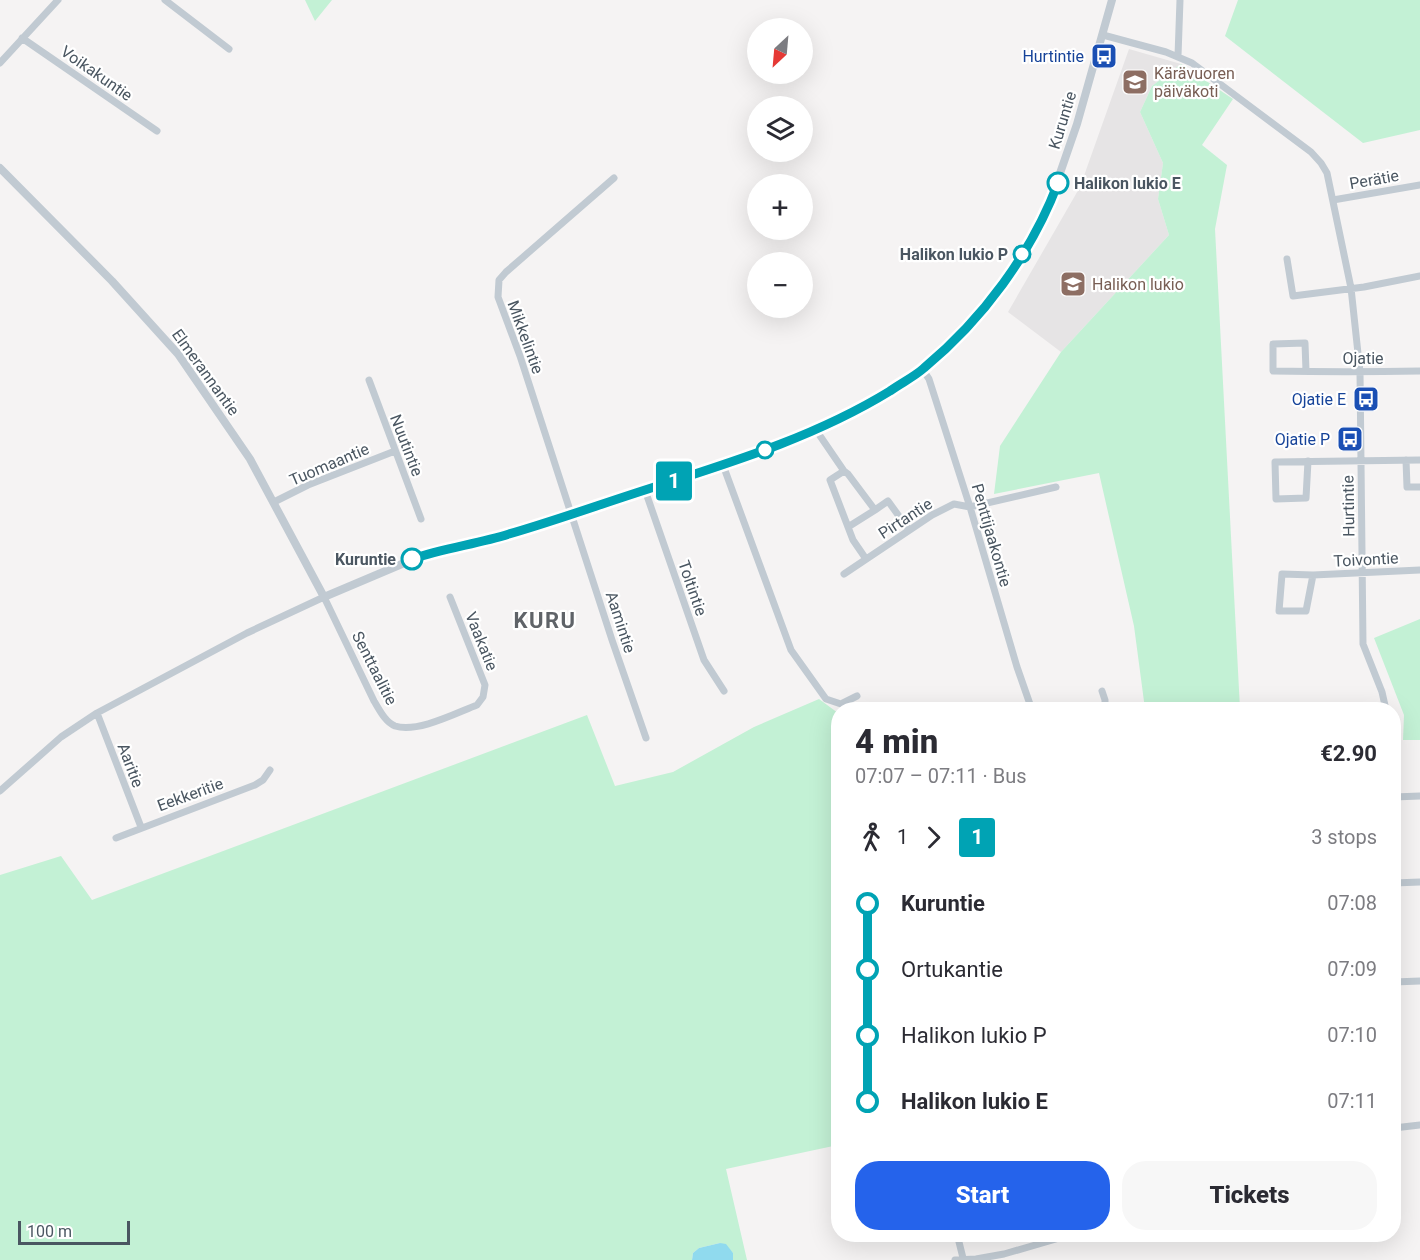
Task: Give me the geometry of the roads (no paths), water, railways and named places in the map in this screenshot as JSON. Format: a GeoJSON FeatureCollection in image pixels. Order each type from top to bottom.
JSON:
{"type":"FeatureCollection","features":[{"type":"Feature","properties":{"kind":"street"},"geometry":{"type":"LineString","coordinates":[[0,63],[58,0]]}},
{"type":"Feature","properties":{"kind":"street"},"geometry":{"type":"LineString","coordinates":[[165,0],[229,49]]}},
{"type":"Feature","properties":{"kind":"street","name":"Kuruntie"},"geometry":{"type":"LineString","coordinates":[[0,791],[61,737],[97,713],[247,633],[324,597],[428,554],[501,537],[723,465],[816,430],[865,406],[923,370],[960,335],[986,306],[1012,271],[1048,208],[1061,176],[1112,0]]}},
{"type":"Feature","properties":{"kind":"street"},"geometry":{"type":"LineString","coordinates":[[1178,56],[1180,0]]}},
{"type":"Feature","properties":{"kind":"street","name":"Hurtintie"},"geometry":{"type":"LineString","coordinates":[[1103,35],[1178,56],[1199,68],[1311,152],[1327,173],[1351,288],[1360,372],[1363,644],[1384,702]]}},
{"type":"Feature","properties":{"kind":"street","name":"Voikakuntie"},"geometry":{"type":"LineString","coordinates":[[22,38],[157,131]]}},
{"type":"Feature","properties":{"kind":"street","name":"Elmerannantie"},"geometry":{"type":"LineString","coordinates":[[0,168],[112,280],[178,354],[250,459],[324,597]]}},
{"type":"Feature","properties":{"kind":"street","name":"Mikkelintie"},"geometry":{"type":"LineString","coordinates":[[572,514],[498,297],[497,287],[499,280],[506,272],[614,178]]}},
{"type":"Feature","properties":{"kind":"street","name":"Perätie"},"geometry":{"type":"LineString","coordinates":[[1333,200],[1420,185]]}},
{"type":"Feature","properties":{"kind":"street"},"geometry":{"type":"LineString","coordinates":[[1287,259],[1293,296],[1420,276]]}},
{"type":"Feature","properties":{"kind":"street","name":"Ojatie"},"geometry":{"type":"LineString","coordinates":[[1306,371],[1305,343],[1274,344],[1273,371],[1360,372],[1420,371]]}},
{"type":"Feature","properties":{"kind":"street","name":"Penttijaakontie"},"geometry":{"type":"LineString","coordinates":[[923,370],[929,379],[970,507],[1029,702]]}},
{"type":"Feature","properties":{"kind":"street","name":"Nuutintie"},"geometry":{"type":"LineString","coordinates":[[369,380],[421,519]]}},
{"type":"Feature","properties":{"kind":"street"},"geometry":{"type":"LineString","coordinates":[[816,430],[844,471],[875,510]]}},
{"type":"Feature","properties":{"kind":"street","name":"Tuomaantie"},"geometry":{"type":"LineString","coordinates":[[274,502],[308,485],[395,451]]}},
{"type":"Feature","properties":{"kind":"street"},"geometry":{"type":"LineString","coordinates":[[1308,461],[1306,498],[1276,499],[1275,462],[1308,461],[1361,460],[1420,460]]}},
{"type":"Feature","properties":{"kind":"street"},"geometry":{"type":"LineString","coordinates":[[1406,460],[1407,486],[1420,487]]}},
{"type":"Feature","properties":{"kind":"street"},"geometry":{"type":"LineString","coordinates":[[723,465],[791,650],[826,699],[835,702]]}},
{"type":"Feature","properties":{"kind":"street"},"geometry":{"type":"LineString","coordinates":[[844,471],[830,480],[853,540],[866,559]]}},
{"type":"Feature","properties":{"kind":"street","name":"Pirtantie"},"geometry":{"type":"LineString","coordinates":[[844,574],[932,515],[954,504],[970,507],[1056,487]]}},
{"type":"Feature","properties":{"kind":"street","name":"Toltintie"},"geometry":{"type":"LineString","coordinates":[[645,490],[704,660],[724,691]]}},
{"type":"Feature","properties":{"kind":"street"},"geometry":{"type":"LineString","coordinates":[[849,527],[888,501],[909,530]]}},
{"type":"Feature","properties":{"kind":"street","name":"Aamintie"},"geometry":{"type":"LineString","coordinates":[[572,514],[646,738]]}},
{"type":"Feature","properties":{"kind":"street","name":"Toivontie"},"geometry":{"type":"LineString","coordinates":[[1313,575],[1306,611],[1279,611],[1282,574],[1313,575],[1420,570]]}},
{"type":"Feature","properties":{"kind":"street","name":"Senttaalitie"},"geometry":{"type":"LineString","coordinates":[[324,597],[381,714],[389,722],[396,726],[416,727],[477,705],[483,697]]}},
{"type":"Feature","properties":{"kind":"street","name":"Vaakatie"},"geometry":{"type":"LineString","coordinates":[[450,597],[485,685],[483,697]]}},
{"type":"Feature","properties":{"kind":"street"},"geometry":{"type":"LineString","coordinates":[[1102,691],[1105,702]]}},
{"type":"Feature","properties":{"kind":"street"},"geometry":{"type":"LineString","coordinates":[[845,702],[857,696]]}},
{"type":"Feature","properties":{"kind":"street","name":"Aaritie"},"geometry":{"type":"LineString","coordinates":[[97,713],[141,827]]}},
{"type":"Feature","properties":{"kind":"street","name":"Eekkeritie"},"geometry":{"type":"LineString","coordinates":[[116,838],[255,785],[263,780],[270,770]]}},
{"type":"Feature","properties":{"kind":"street"},"geometry":{"type":"LineString","coordinates":[[1401,797],[1420,796]]}},
{"type":"Feature","properties":{"kind":"street"},"geometry":{"type":"LineString","coordinates":[[1401,883],[1420,882]]}},
{"type":"Feature","properties":{"kind":"street"},"geometry":{"type":"LineString","coordinates":[[1401,982],[1420,981]]}},
{"type":"Feature","properties":{"kind":"street"},"geometry":{"type":"LineString","coordinates":[[1401,1127],[1420,1125]]}},
{"type":"Feature","properties":{"kind":"street"},"geometry":{"type":"LineString","coordinates":[[958,1242],[959,1259],[976,1259],[1004,1254],[1046,1242]]}},
{"type":"Feature","properties":{"kind":"water"},"geometry":{"type":"Polygon","coordinates":[[[720,1243],[726,1244],[733,1253],[733,1260],[692,1260],[693,1253],[699,1248],[720,1243]]]}},
{"type":"Feature","properties":{"kind":"place","name":"Hurtintie"},"geometry":{"type":"Point","coordinates":[1104,56]}},
{"type":"Feature","properties":{"kind":"place","name":"Kärävuoren päiväkoti"},"geometry":{"type":"Point","coordinates":[1135,82]}},
{"type":"Feature","properties":{"kind":"place","name":"Halikon lukio E"},"geometry":{"type":"Point","coordinates":[1058,183]}},
{"type":"Feature","properties":{"kind":"place","name":"Halikon lukio P"},"geometry":{"type":"Point","coordinates":[1022,254]}},
{"type":"Feature","properties":{"kind":"place","name":"Halikon lukio"},"geometry":{"type":"Point","coordinates":[1073,284]}},
{"type":"Feature","properties":{"kind":"place","name":"Ojatie E"},"geometry":{"type":"Point","coordinates":[1366,399]}},
{"type":"Feature","properties":{"kind":"place","name":"Ojatie P"},"geometry":{"type":"Point","coordinates":[1350,439]}},
{"type":"Feature","properties":{"kind":"place","name":"Kuruntie"},"geometry":{"type":"Point","coordinates":[412,559]}},
{"type":"Feature","properties":{"kind":"district","name":"KURU"},"geometry":{"type":"Point","coordinates":[545,620]}}]}
